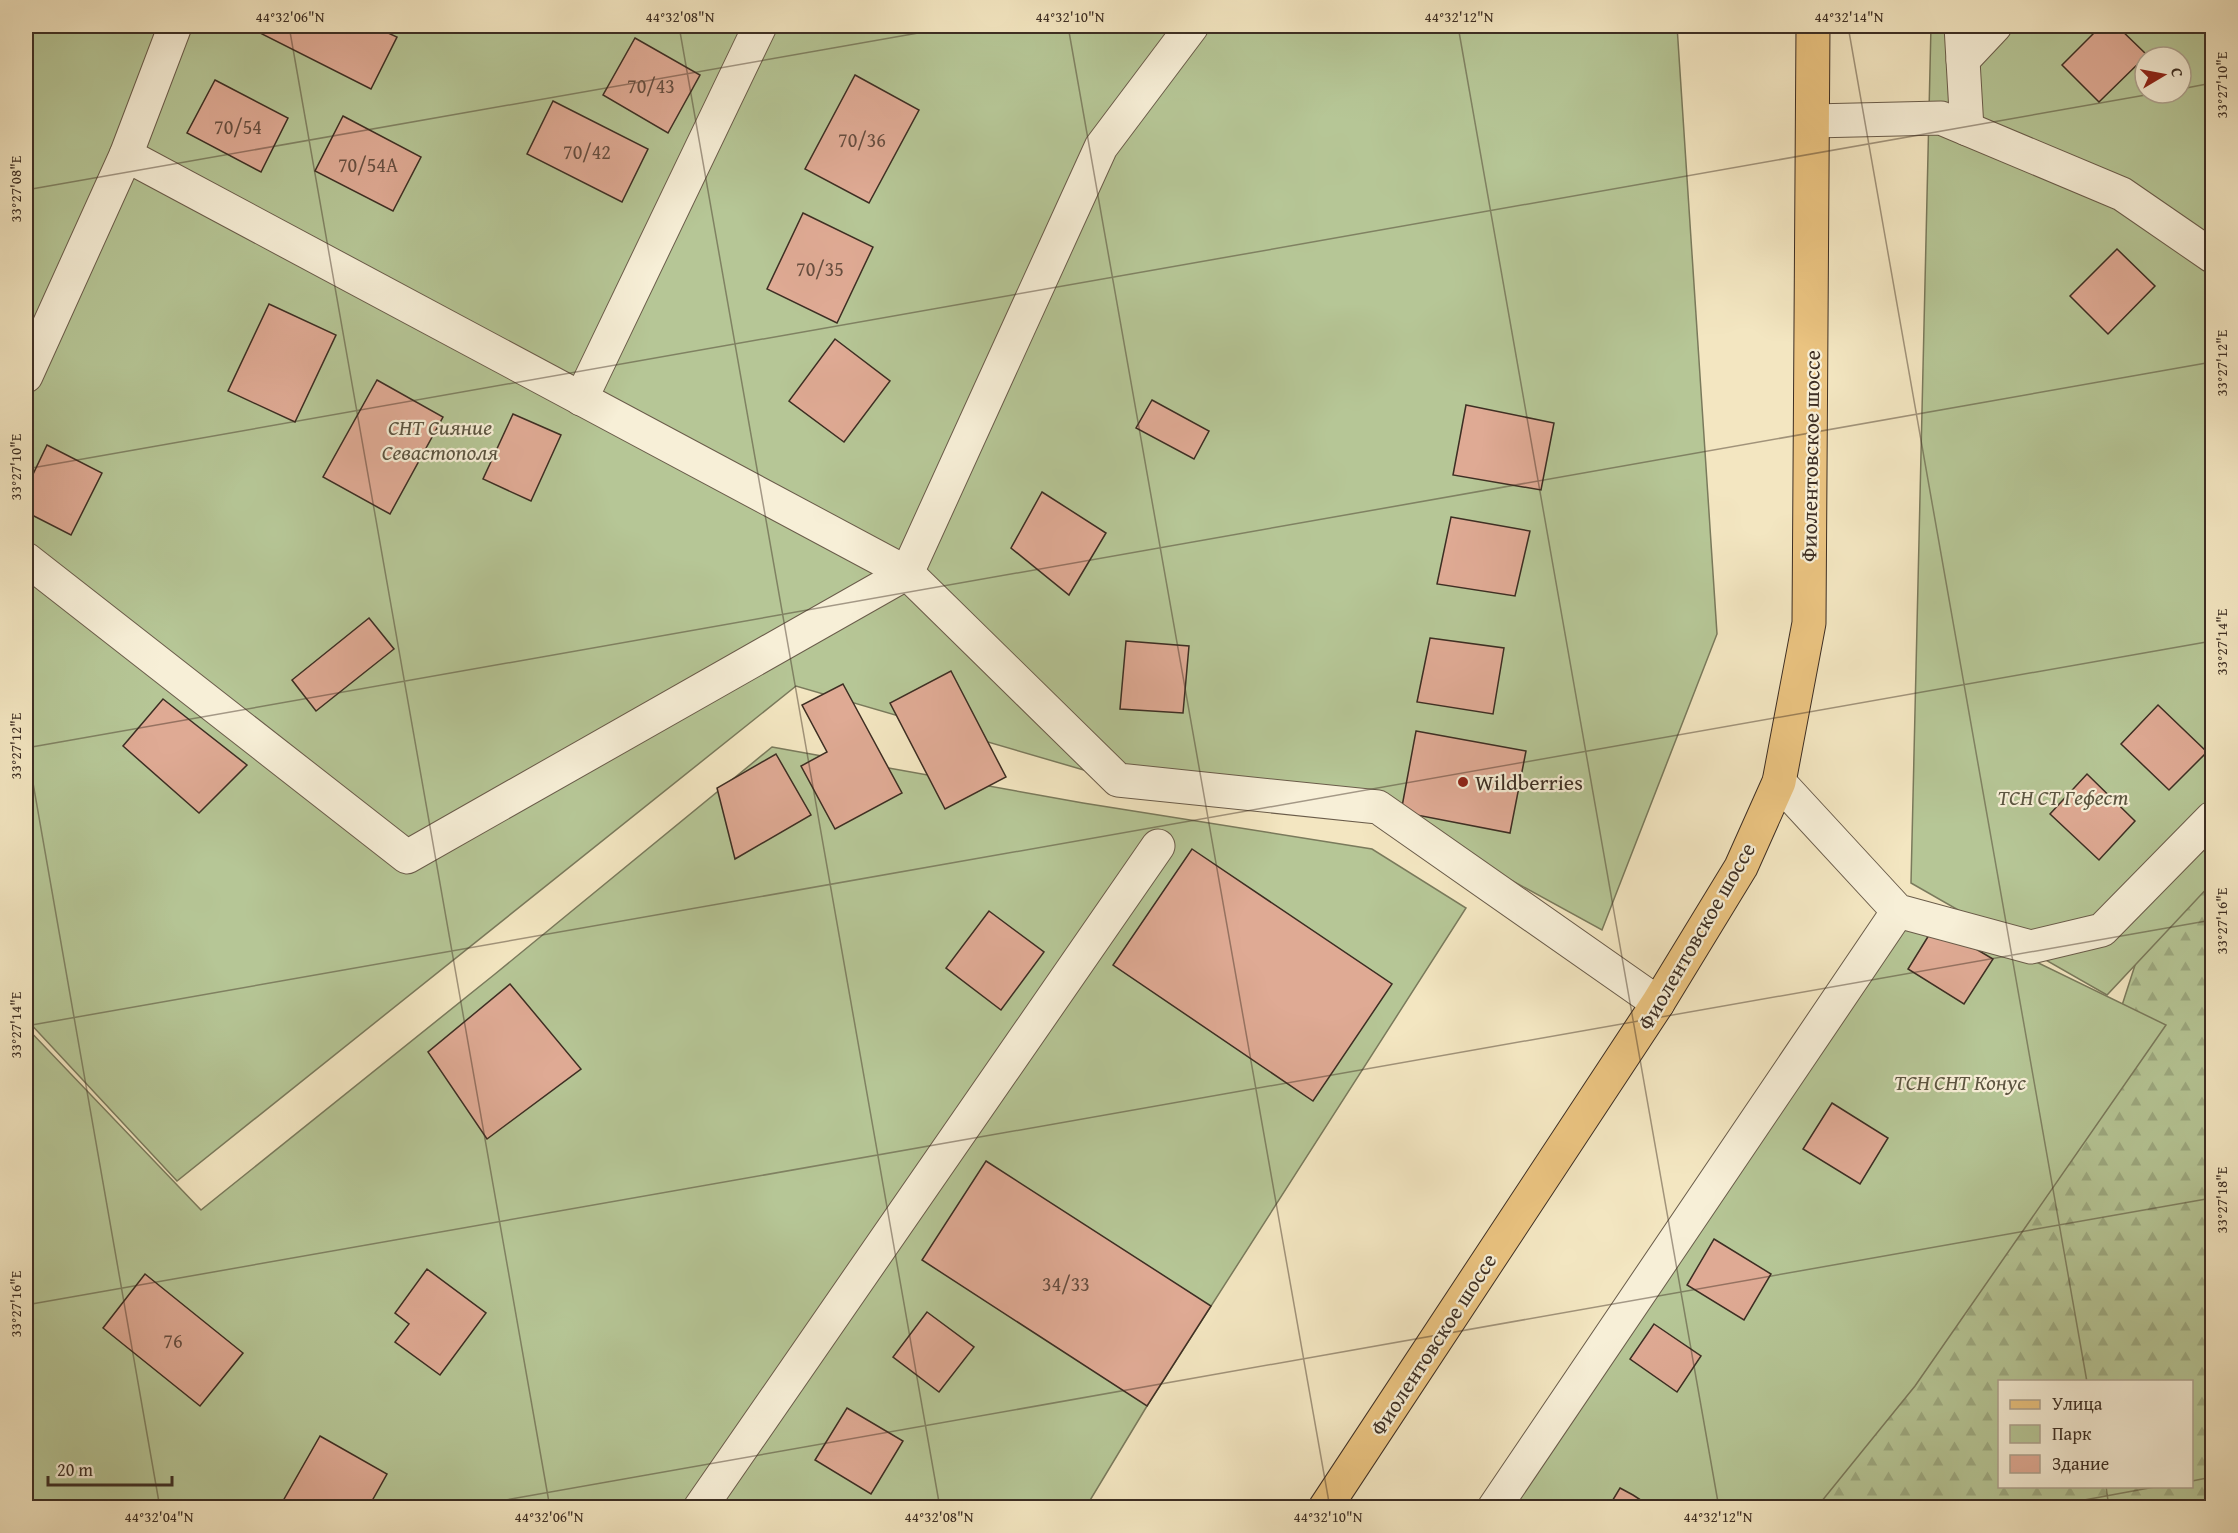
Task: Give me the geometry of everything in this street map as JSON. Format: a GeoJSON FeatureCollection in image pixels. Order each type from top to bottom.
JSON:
{"type":"FeatureCollection","features":[{"type":"Feature","properties":{"kind":"main road","name":"Фиолентовское шоссе"},"geometry":{"type":"LineString","coordinates":[[1325,1508],[1658,1003],[1741,867],[1779,782],[1809,623],[1813,121],[1808,32]]}},
{"type":"Feature","properties":{"kind":"lane"},"geometry":{"type":"LineString","coordinates":[[26,375],[126,155],[175,26]]}},
{"type":"Feature","properties":{"kind":"lane"},"geometry":{"type":"LineString","coordinates":[[581,399],[760,26]]}},
{"type":"Feature","properties":{"kind":"lane"},"geometry":{"type":"LineString","coordinates":[[26,560],[406,857],[907,573],[1101,147],[1192,26]]}},
{"type":"Feature","properties":{"kind":"lane"},"geometry":{"type":"LineString","coordinates":[[1961,26],[1967,129]]}},
{"type":"Feature","properties":{"kind":"lane"},"geometry":{"type":"LineString","coordinates":[[1963,60],[1995,26]]}},
{"type":"Feature","properties":{"kind":"lane"},"geometry":{"type":"LineString","coordinates":[[1813,121],[1941,118],[2122,194],[2212,256]]}},
{"type":"Feature","properties":{"kind":"lane"},"geometry":{"type":"LineString","coordinates":[[126,155],[907,573],[1118,780],[1378,807],[1658,1003]]}},
{"type":"Feature","properties":{"kind":"lane"},"geometry":{"type":"LineString","coordinates":[[1779,782],[1898,911],[2031,947],[2102,930],[2212,818]]}},
{"type":"Feature","properties":{"kind":"lane"},"geometry":{"type":"LineString","coordinates":[[700,1508],[1158,846]]}},
{"type":"Feature","properties":{"kind":"lane"},"geometry":{"type":"LineString","coordinates":[[1494,1508],[1898,911]]}},
{"type":"Feature","properties":{"kind":"green space","name":"СНТ Сияние Севастополя"},"geometry":{"type":"Polygon","coordinates":[[[26,26],[1677,26],[1717,634],[1602,930],[1378,807],[1118,780],[796,686],[177,1181],[26,1019],[26,26]]]}},
{"type":"Feature","properties":{"kind":"green space","name":"ТСН СТ Гефест"},"geometry":{"type":"Polygon","coordinates":[[[1931,26],[2212,26],[2212,883],[2107,995],[1911,883],[1931,26]]]}},
{"type":"Feature","properties":{"kind":"green space"},"geometry":{"type":"Polygon","coordinates":[[[772,747],[1083,803],[1372,849],[1466,908],[1147,1406],[1086,1507],[26,1507],[26,1027],[201,1210],[495,974],[772,747]]]}},
{"type":"Feature","properties":{"kind":"green space"},"geometry":{"type":"Polygon","coordinates":[[[2212,881],[2212,1507],[1734,1508],[2116,1024],[2137,959],[2212,881]]]}},
{"type":"Feature","properties":{"kind":"green space","name":"ТСН СНТ Конус"},"geometry":{"type":"Polygon","coordinates":[[[1915,903],[2166,1025],[1915,1386],[1817,1507],[1508,1508],[1915,903]]]}},
{"type":"Feature","properties":{"kind":"building"},"geometry":{"type":"Polygon","coordinates":[[[32,26],[48,26],[46,33],[32,26]]]}},
{"type":"Feature","properties":{"kind":"building"},"geometry":{"type":"Polygon","coordinates":[[[261,26],[373,26],[397,37],[371,89],[258,32],[261,26]]]}},
{"type":"Feature","properties":{"kind":"building"},"geometry":{"type":"Polygon","coordinates":[[[2101,26],[2117,26],[2137,45],[2133,45],[2133,69],[2099,102],[2062,65],[2101,26]]]}},
{"type":"Feature","properties":{"kind":"building"},"geometry":{"type":"Polygon","coordinates":[[[635,38],[700,75],[668,133],[603,95],[635,38]]]}},
{"type":"Feature","properties":{"kind":"building"},"geometry":{"type":"Polygon","coordinates":[[[855,75],[919,110],[869,203],[805,169],[855,75]]]}},
{"type":"Feature","properties":{"kind":"building"},"geometry":{"type":"Polygon","coordinates":[[[215,80],[288,118],[261,172],[187,133],[215,80]]]}},
{"type":"Feature","properties":{"kind":"building"},"geometry":{"type":"Polygon","coordinates":[[[553,101],[648,149],[622,202],[527,154],[553,101]]]}},
{"type":"Feature","properties":{"kind":"building"},"geometry":{"type":"Polygon","coordinates":[[[343,116],[421,157],[393,211],[315,171],[343,116]]]}},
{"type":"Feature","properties":{"kind":"building"},"geometry":{"type":"Polygon","coordinates":[[[803,213],[873,247],[837,323],[767,289],[803,213]]]}},
{"type":"Feature","properties":{"kind":"building"},"geometry":{"type":"Polygon","coordinates":[[[2117,249],[2155,286],[2108,334],[2070,296],[2117,249]]]}},
{"type":"Feature","properties":{"kind":"building"},"geometry":{"type":"Polygon","coordinates":[[[269,304],[336,335],[295,422],[228,391],[269,304]]]}},
{"type":"Feature","properties":{"kind":"building"},"geometry":{"type":"Polygon","coordinates":[[[835,339],[890,381],[844,442],[789,401],[835,339]]]}},
{"type":"Feature","properties":{"kind":"building"},"geometry":{"type":"Polygon","coordinates":[[[377,380],[443,417],[390,514],[323,477],[377,380]]]}},
{"type":"Feature","properties":{"kind":"building"},"geometry":{"type":"Polygon","coordinates":[[[1152,400],[1209,431],[1194,459],[1136,428],[1152,400]]]}},
{"type":"Feature","properties":{"kind":"building"},"geometry":{"type":"Polygon","coordinates":[[[1466,405],[1554,423],[1541,490],[1453,475],[1466,405]]]}},
{"type":"Feature","properties":{"kind":"building"},"geometry":{"type":"Polygon","coordinates":[[[513,414],[561,435],[531,501],[483,479],[513,414]]]}},
{"type":"Feature","properties":{"kind":"building"},"geometry":{"type":"Polygon","coordinates":[[[47,445],[102,473],[71,535],[26,512],[26,489],[47,445]]]}},
{"type":"Feature","properties":{"kind":"building"},"geometry":{"type":"Polygon","coordinates":[[[1042,492],[1106,533],[1069,595],[1011,548],[1042,492]]]}},
{"type":"Feature","properties":{"kind":"building"},"geometry":{"type":"Polygon","coordinates":[[[1451,517],[1530,531],[1515,596],[1437,584],[1451,517]]]}},
{"type":"Feature","properties":{"kind":"building"},"geometry":{"type":"Polygon","coordinates":[[[369,618],[394,649],[316,711],[292,680],[369,618]]]}},
{"type":"Feature","properties":{"kind":"building"},"geometry":{"type":"Polygon","coordinates":[[[1430,638],[1504,648],[1493,714],[1417,702],[1430,638]]]}},
{"type":"Feature","properties":{"kind":"building"},"geometry":{"type":"Polygon","coordinates":[[[1126,641],[1189,646],[1183,713],[1120,709],[1126,641]]]}},
{"type":"Feature","properties":{"kind":"building"},"geometry":{"type":"Polygon","coordinates":[[[951,671],[1006,777],[945,809],[890,703],[951,671]]]}},
{"type":"Feature","properties":{"kind":"building"},"geometry":{"type":"Polygon","coordinates":[[[843,684],[902,793],[835,829],[801,766],[827,752],[802,705],[843,684]]]}},
{"type":"Feature","properties":{"kind":"building"},"geometry":{"type":"Polygon","coordinates":[[[163,699],[247,765],[199,813],[123,746],[163,699]]]}},
{"type":"Feature","properties":{"kind":"building"},"geometry":{"type":"Polygon","coordinates":[[[2158,705],[2207,752],[2169,790],[2121,744],[2158,705]]]}},
{"type":"Feature","properties":{"kind":"building","name":"Wildberries"},"geometry":{"type":"Polygon","coordinates":[[[1416,731],[1526,751],[1510,833],[1401,812],[1416,731]]]}},
{"type":"Feature","properties":{"kind":"building"},"geometry":{"type":"Polygon","coordinates":[[[776,754],[811,815],[735,859],[717,788],[776,754]]]}},
{"type":"Feature","properties":{"kind":"building"},"geometry":{"type":"Polygon","coordinates":[[[2087,774],[2135,821],[2099,860],[2050,814],[2087,774]]]}},
{"type":"Feature","properties":{"kind":"building"},"geometry":{"type":"Polygon","coordinates":[[[1192,849],[1392,984],[1313,1101],[1113,965],[1192,849]]]}},
{"type":"Feature","properties":{"kind":"building"},"geometry":{"type":"Polygon","coordinates":[[[989,911],[1044,952],[1001,1010],[946,968],[989,911]]]}},
{"type":"Feature","properties":{"kind":"building"},"geometry":{"type":"Polygon","coordinates":[[[1929,935],[1976,949],[1993,959],[1964,1004],[1908,969],[1929,935]]]}},
{"type":"Feature","properties":{"kind":"building"},"geometry":{"type":"Polygon","coordinates":[[[510,984],[581,1069],[487,1139],[428,1052],[510,984]]]}},
{"type":"Feature","properties":{"kind":"building"},"geometry":{"type":"Polygon","coordinates":[[[1832,1103],[1888,1138],[1860,1184],[1803,1149],[1832,1103]]]}},
{"type":"Feature","properties":{"kind":"building"},"geometry":{"type":"Polygon","coordinates":[[[986,1161],[1211,1306],[1147,1406],[922,1260],[986,1161]]]}},
{"type":"Feature","properties":{"kind":"building"},"geometry":{"type":"Polygon","coordinates":[[[1714,1239],[1771,1274],[1744,1320],[1687,1285],[1714,1239]]]}},
{"type":"Feature","properties":{"kind":"building"},"geometry":{"type":"Polygon","coordinates":[[[427,1269],[486,1313],[440,1375],[395,1342],[409,1324],[395,1313],[427,1269]]]}},
{"type":"Feature","properties":{"kind":"building"},"geometry":{"type":"Polygon","coordinates":[[[145,1274],[243,1353],[200,1406],[103,1328],[145,1274]]]}},
{"type":"Feature","properties":{"kind":"building"},"geometry":{"type":"Polygon","coordinates":[[[927,1312],[974,1347],[939,1392],[893,1357],[927,1312]]]}},
{"type":"Feature","properties":{"kind":"building"},"geometry":{"type":"Polygon","coordinates":[[[1654,1324],[1701,1356],[1677,1392],[1630,1359],[1654,1324]]]}},
{"type":"Feature","properties":{"kind":"building"},"geometry":{"type":"Polygon","coordinates":[[[847,1408],[903,1441],[871,1494],[815,1460],[847,1408]]]}},
{"type":"Feature","properties":{"kind":"building"},"geometry":{"type":"Polygon","coordinates":[[[320,1436],[387,1474],[368,1508],[279,1508],[320,1436]]]}},
{"type":"Feature","properties":{"kind":"building"},"geometry":{"type":"Polygon","coordinates":[[[1620,1488],[1633,1495],[1653,1508],[1608,1508],[1620,1488]]]}},
{"type":"Feature","properties":{"kind":"place","name":"Wildberries"},"geometry":{"type":"Point","coordinates":[1463,782]}}]}
